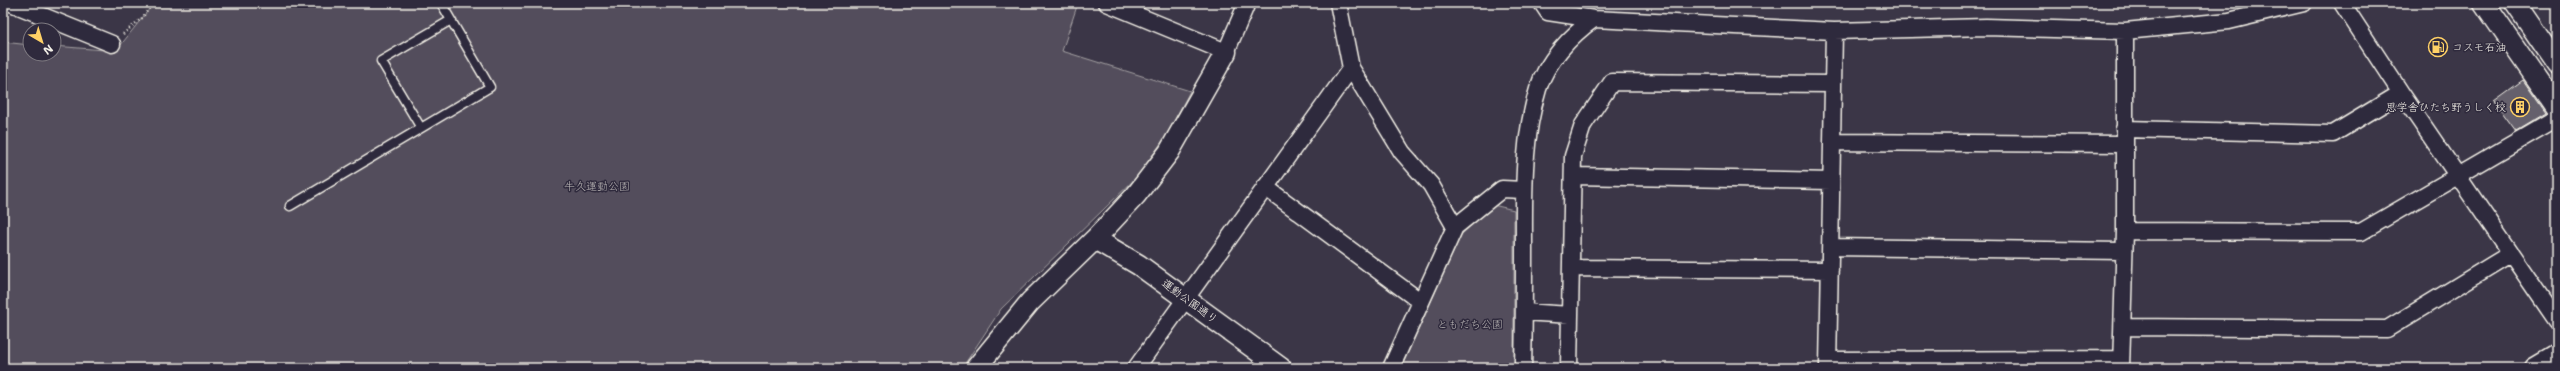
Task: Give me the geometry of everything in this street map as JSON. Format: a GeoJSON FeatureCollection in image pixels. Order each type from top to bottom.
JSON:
{"type":"FeatureCollection","features":[{"type":"Feature","properties":{"kind":"street"},"geometry":{"type":"LineString","coordinates":[[11,3],[112,44]]}},
{"type":"Feature","properties":{"kind":"street"},"geometry":{"type":"LineString","coordinates":[[1107,3],[1127,7],[1226,52]]}},
{"type":"Feature","properties":{"kind":"street"},"geometry":{"type":"LineString","coordinates":[[976,368],[1030,302],[1095,239],[1136,195],[1169,152],[1226,52],[1247,3]]}},
{"type":"Feature","properties":{"kind":"street"},"geometry":{"type":"LineString","coordinates":[[1338,3],[1351,68],[1402,152],[1431,184],[1455,227]]}},
{"type":"Feature","properties":{"kind":"street"},"geometry":{"type":"LineString","coordinates":[[1542,3],[1548,12],[1594,19],[1834,31],[1986,27],[2125,31],[2229,21],[2273,7],[2304,3]]}},
{"type":"Feature","properties":{"kind":"street"},"geometry":{"type":"LineString","coordinates":[[2342,3],[2457,176],[2557,321]]}},
{"type":"Feature","properties":{"kind":"street"},"geometry":{"type":"LineString","coordinates":[[2484,3],[2557,108]]}},
{"type":"Feature","properties":{"kind":"street"},"geometry":{"type":"LineString","coordinates":[[2515,3],[2557,64]]}},
{"type":"Feature","properties":{"kind":"street"},"geometry":{"type":"LineString","coordinates":[[1523,368],[1524,190],[1527,138],[1538,88],[1563,48],[1577,30],[1594,19]]}},
{"type":"Feature","properties":{"kind":"street"},"geometry":{"type":"LineString","coordinates":[[1834,31],[1828,364],[2120,364],[2123,327],[2123,251],[2125,231],[2125,31]]}},
{"type":"Feature","properties":{"kind":"street"},"geometry":{"type":"LineString","coordinates":[[1136,368],[1185,297],[1351,68]]}},
{"type":"Feature","properties":{"kind":"street"},"geometry":{"type":"LineString","coordinates":[[1569,368],[1573,156],[1583,125],[1612,82],[1833,84]]}},
{"type":"Feature","properties":{"kind":"street"},"geometry":{"type":"LineString","coordinates":[[1832,142],[2124,136],[2333,134],[2401,93]]}},
{"type":"Feature","properties":{"kind":"street"},"geometry":{"type":"LineString","coordinates":[[2125,231],[2361,232],[2557,118]]}},
{"type":"Feature","properties":{"kind":"street"},"geometry":{"type":"LineString","coordinates":[[1573,176],[1831,181]]}},
{"type":"Feature","properties":{"kind":"street"},"geometry":{"type":"LineString","coordinates":[[1265,187],[1421,302]]}},
{"type":"Feature","properties":{"kind":"street"},"geometry":{"type":"LineString","coordinates":[[1391,368],[1455,227],[1502,189],[1524,190]]}},
{"type":"Feature","properties":{"kind":"street","name":"運動公園通り"},"geometry":{"type":"LineString","coordinates":[[1095,239],[1139,265],[1281,368]]}},
{"type":"Feature","properties":{"kind":"street"},"geometry":{"type":"LineString","coordinates":[[1830,247],[2123,251]]}},
{"type":"Feature","properties":{"kind":"street"},"geometry":{"type":"LineString","coordinates":[[2123,327],[2387,329],[2510,254]]}},
{"type":"Feature","properties":{"kind":"street"},"geometry":{"type":"LineString","coordinates":[[1571,268],[1830,270]]}},
{"type":"Feature","properties":{"kind":"street"},"geometry":{"type":"LineString","coordinates":[[1524,312],[1570,315]]}},
{"type":"Feature","properties":{"kind":"street"},"geometry":{"type":"LineString","coordinates":[[2535,368],[2557,355]]}},
{"type":"Feature","properties":{"kind":"lane"},"geometry":{"type":"LineString","coordinates":[[290,206],[490,87],[441,3]]}},
{"type":"Feature","properties":{"kind":"lane"},"geometry":{"type":"LineString","coordinates":[[421,128],[381,61],[451,20]]}},
{"type":"Feature","properties":{"kind":"path"},"geometry":{"type":"LineString","coordinates":[[112,44],[142,18],[153,3]]}},
{"type":"Feature","properties":{"kind":"green space","name":"牛久運動公園"},"geometry":{"type":"Polygon","coordinates":[[[154,3],[1078,3],[1062,51],[1190,91],[1166,136],[1138,176],[1001,309],[962,368],[3,368],[3,42],[22,44],[22,62],[62,62],[62,47],[116,51],[154,3]]]}},
{"type":"Feature","properties":{"kind":"green space","name":"ともだち公園"},"geometry":{"type":"Polygon","coordinates":[[[1493,205],[1514,210],[1514,368],[1401,368],[1461,235],[1493,205]]]}},
{"type":"Feature","properties":{"kind":"building","name":"思学舎ひたち野うしく校"},"geometry":{"type":"Polygon","coordinates":[[[2523,80],[2546,113],[2516,131],[2494,101],[2523,80]]]}},
{"type":"Feature","properties":{"kind":"place","name":"コスモ石油"},"geometry":{"type":"Point","coordinates":[2438,47]}},
{"type":"Feature","properties":{"kind":"place","name":"思学舎ひたち野うしく校"},"geometry":{"type":"Point","coordinates":[2520,107]}}]}
